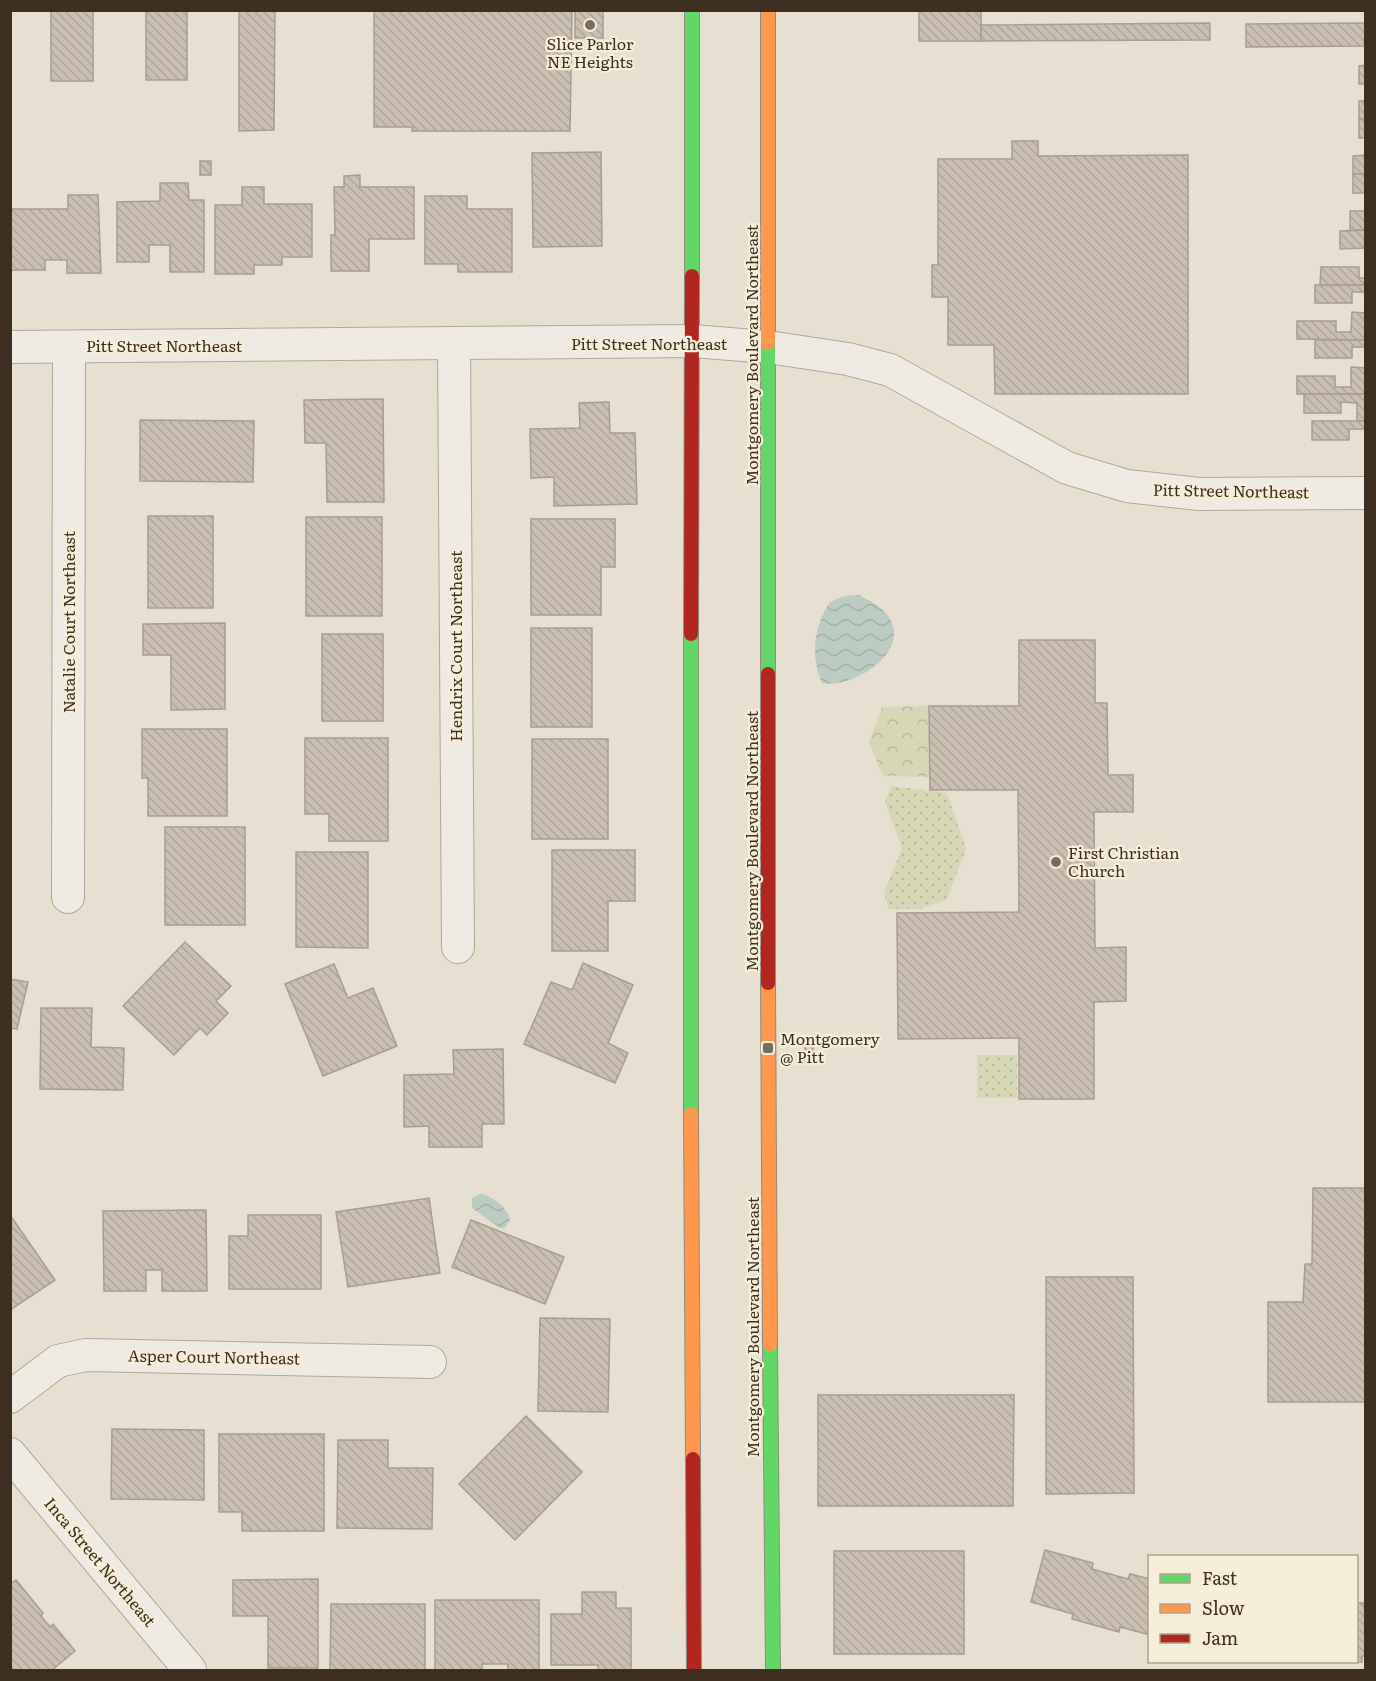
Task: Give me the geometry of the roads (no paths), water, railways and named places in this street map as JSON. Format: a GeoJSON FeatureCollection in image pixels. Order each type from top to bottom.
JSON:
{"type":"FeatureCollection","features":[{"type":"Feature","properties":{"kind":"main road"},"geometry":{"type":"LineString","coordinates":[[692,10],[694,1671]]}},
{"type":"Feature","properties":{"kind":"main road","name":"Montgomery Boulevard Northeast"},"geometry":{"type":"LineString","coordinates":[[768,10],[768,1138],[772,1671]]}},
{"type":"Feature","properties":{"kind":"street","name":"Pitt Street Northeast"},"geometry":{"type":"LineString","coordinates":[[10,347],[693,341],[768,347],[848,359],[890,370],[1067,468],[1127,486],[1199,494],[1365,493]]}},
{"type":"Feature","properties":{"kind":"street","name":"Hendrix Court Northeast"},"geometry":{"type":"LineString","coordinates":[[454,344],[458,947]]}},
{"type":"Feature","properties":{"kind":"street","name":"Natalie Court Northeast"},"geometry":{"type":"LineString","coordinates":[[68,897],[69,347]]}},
{"type":"Feature","properties":{"kind":"street","name":"Asper Court Northeast"},"geometry":{"type":"LineString","coordinates":[[10,1397],[58,1361],[86,1355],[430,1362]]}},
{"type":"Feature","properties":{"kind":"street","name":"Inca Street Northeast"},"geometry":{"type":"LineString","coordinates":[[10,1454],[190,1671]]}},
{"type":"Feature","properties":{"kind":"water"},"geometry":{"type":"Polygon","coordinates":[[[859,595],[879,607],[891,620],[894,638],[890,649],[882,660],[859,676],[833,684],[822,683],[815,651],[820,621],[830,602],[844,596],[859,595]]]}},
{"type":"Feature","properties":{"kind":"water"},"geometry":{"type":"Polygon","coordinates":[[[480,1194],[495,1200],[507,1211],[510,1220],[505,1228],[500,1228],[472,1208],[472,1198],[480,1194]]]}},
{"type":"Feature","properties":{"kind":"place","name":"Slice Parlor NE Heights"},"geometry":{"type":"Point","coordinates":[590,25]}},
{"type":"Feature","properties":{"kind":"place","name":"First Christian Church"},"geometry":{"type":"Point","coordinates":[1056,862]}},
{"type":"Feature","properties":{"kind":"place","name":"Montgomery @ Pitt"},"geometry":{"type":"Point","coordinates":[768,1048]}}]}
